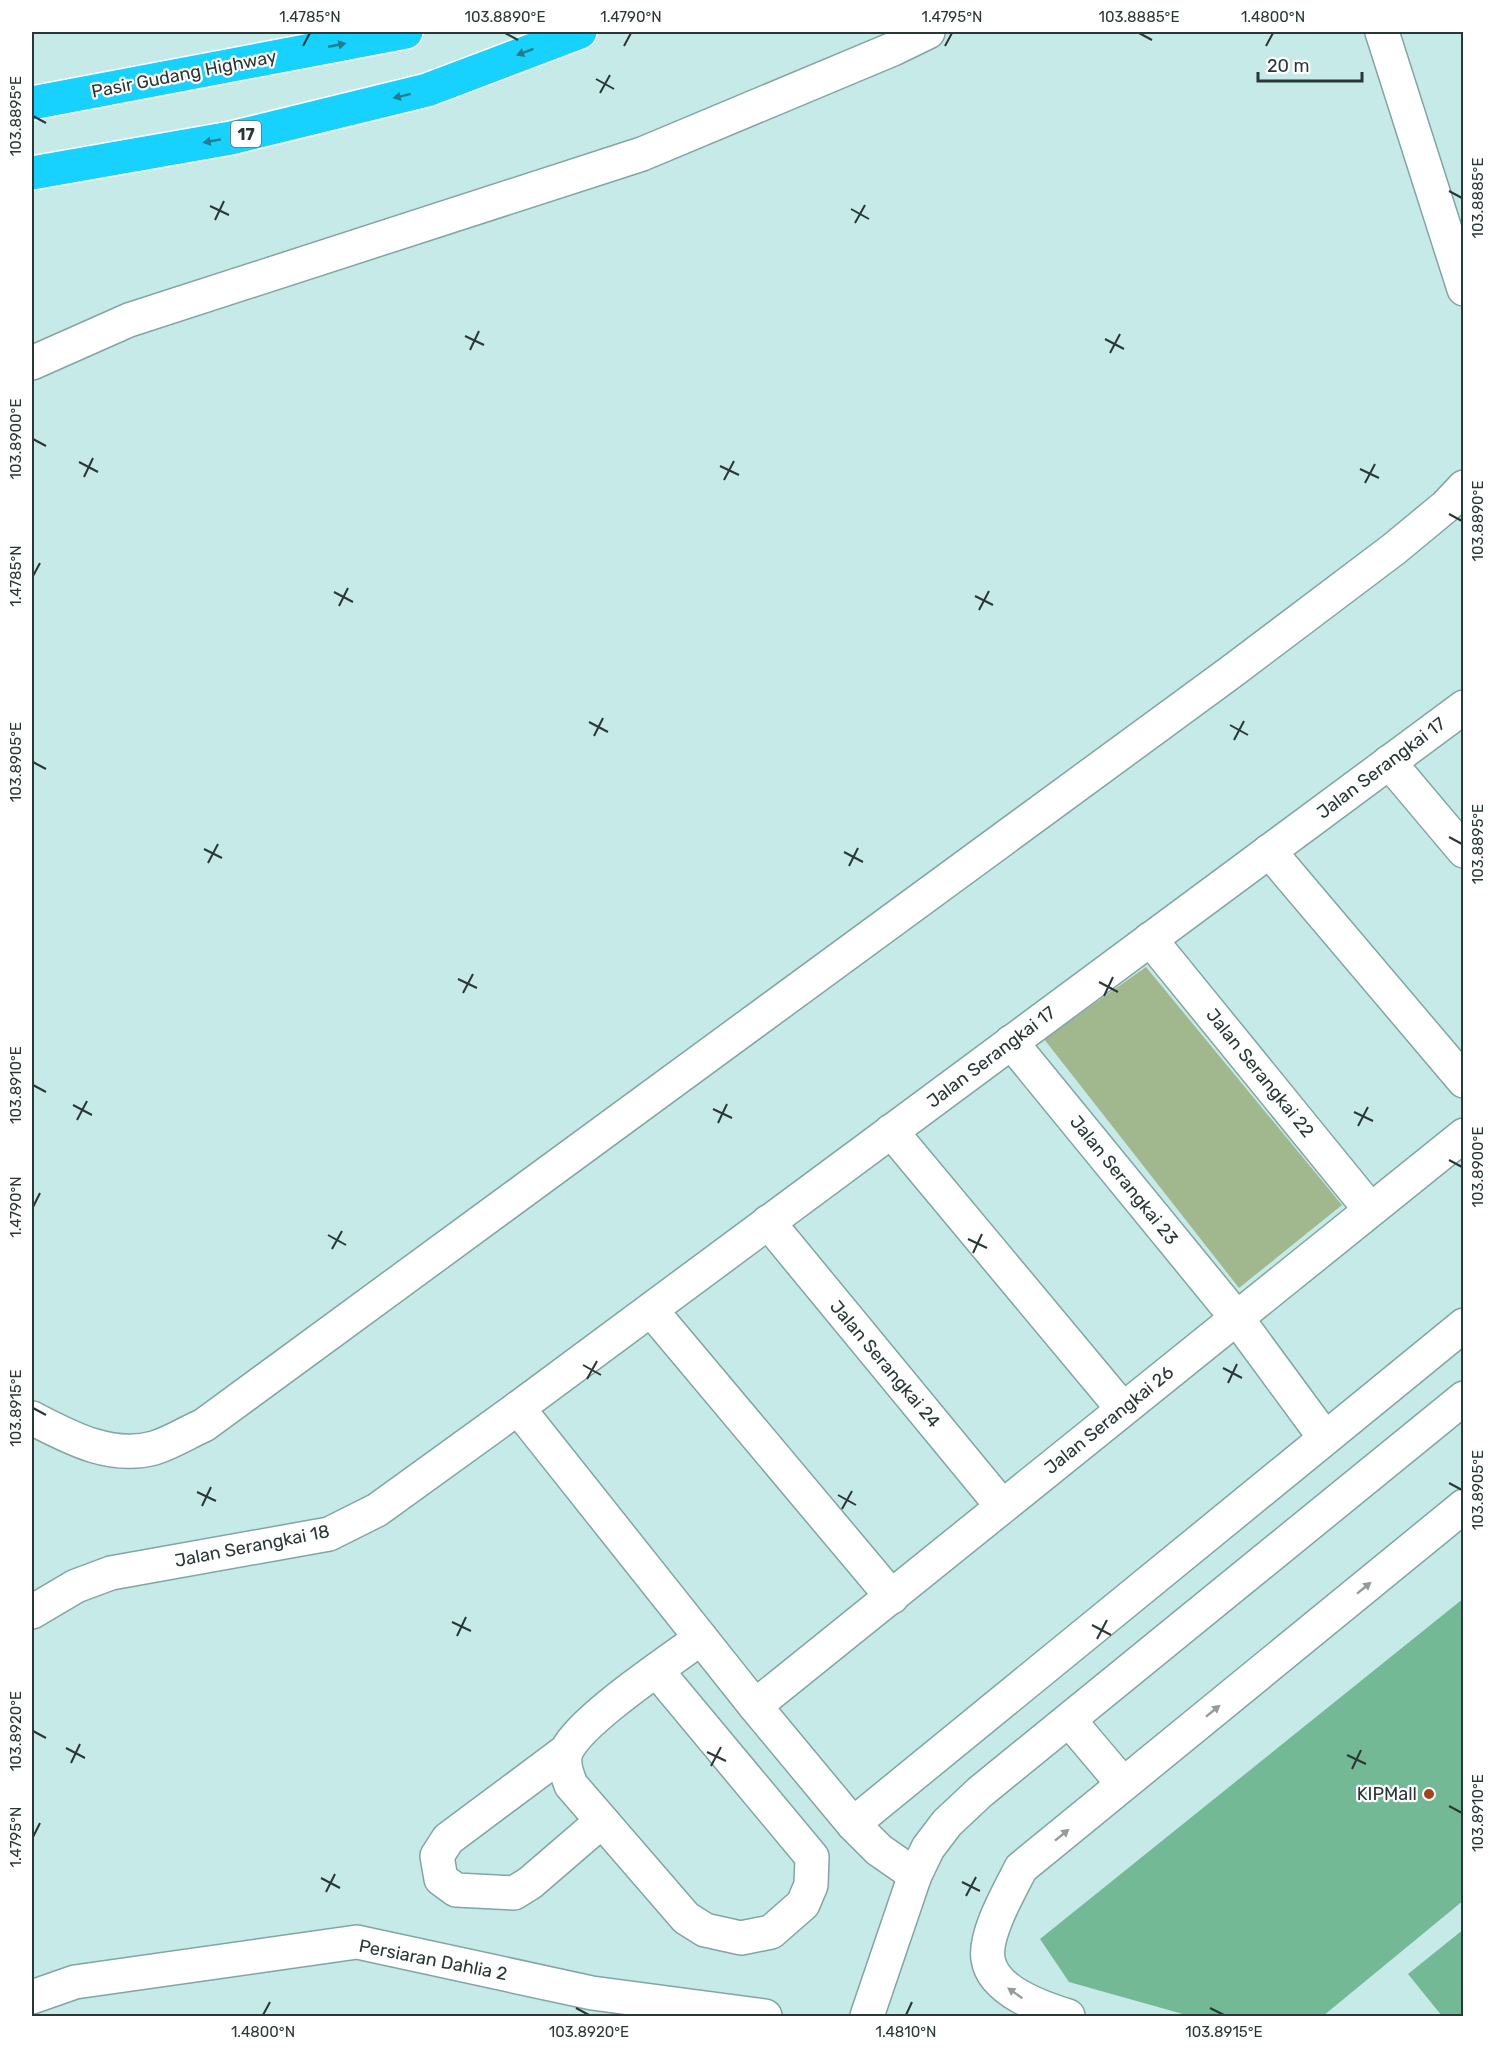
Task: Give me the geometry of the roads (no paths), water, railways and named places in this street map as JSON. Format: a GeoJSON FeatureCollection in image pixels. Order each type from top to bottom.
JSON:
{"type":"FeatureCollection","features":[{"type":"Feature","properties":{"kind":"highway","name":"Pasir Gudang Highway"},"geometry":{"type":"LineString","coordinates":[[32,103],[406,32]]}},
{"type":"Feature","properties":{"kind":"highway","name":"17"},"geometry":{"type":"LineString","coordinates":[[32,173],[231,138],[427,90],[580,32]]}},
{"type":"Feature","properties":{"kind":"street"},"geometry":{"type":"LineString","coordinates":[[32,363],[129,320],[642,154],[893,49],[928,32]]}},
{"type":"Feature","properties":{"kind":"street"},"geometry":{"type":"LineString","coordinates":[[1382,32],[1464,289]]}},
{"type":"Feature","properties":{"kind":"street"},"geometry":{"type":"LineString","coordinates":[[32,1418],[76,1441],[122,1452],[154,1448],[204,1425],[1231,672],[1394,549],[1446,506],[1464,487]]}},
{"type":"Feature","properties":{"kind":"street","name":"Jalan Serangkai 17"},"geometry":{"type":"LineString","coordinates":[[518,1408],[1464,707]]}},
{"type":"Feature","properties":{"kind":"street"},"geometry":{"type":"LineString","coordinates":[[1389,762],[1464,851]]}},
{"type":"Feature","properties":{"kind":"street"},"geometry":{"type":"LineString","coordinates":[[1269,851],[1464,1081]]}},
{"type":"Feature","properties":{"kind":"street","name":"Jalan Serangkai 22"},"geometry":{"type":"LineString","coordinates":[[1150,939],[1370,1208]]}},
{"type":"Feature","properties":{"kind":"street","name":"Jalan Serangkai 23"},"geometry":{"type":"LineString","coordinates":[[1011,1042],[1236,1317],[1325,1438]]}},
{"type":"Feature","properties":{"kind":"street"},"geometry":{"type":"LineString","coordinates":[[891,1131],[1122,1408]]}},
{"type":"Feature","properties":{"kind":"street","name":"Jalan Serangkai 26"},"geometry":{"type":"LineString","coordinates":[[755,1706],[1464,1134]]}},
{"type":"Feature","properties":{"kind":"street","name":"Jalan Serangkai 24"},"geometry":{"type":"LineString","coordinates":[[768,1222],[1002,1506]]}},
{"type":"Feature","properties":{"kind":"street"},"geometry":{"type":"LineString","coordinates":[[651,1310],[892,1597]]}},
{"type":"Feature","properties":{"kind":"street"},"geometry":{"type":"LineString","coordinates":[[853,1824],[1464,1325]]}},
{"type":"Feature","properties":{"kind":"street"},"geometry":{"type":"LineString","coordinates":[[867,2016],[915,1875],[928,1848],[947,1823],[980,1792],[1464,1398]]}},
{"type":"Feature","properties":{"kind":"street"},"geometry":{"type":"LineString","coordinates":[[518,1408],[755,1706],[853,1824],[879,1850],[915,1875]]}},
{"type":"Feature","properties":{"kind":"street","name":"Jalan Serangkai 18"},"geometry":{"type":"LineString","coordinates":[[32,1612],[76,1586],[111,1573],[329,1534],[377,1510],[518,1408]]}},
{"type":"Feature","properties":{"kind":"street"},"geometry":{"type":"LineString","coordinates":[[1068,2016],[1033,2005],[1001,1983],[988,1959],[993,1924],[1021,1868],[1464,1506]]}},
{"type":"Feature","properties":{"kind":"street"},"geometry":{"type":"LineString","coordinates":[[602,1821],[530,1883],[514,1893],[456,1890],[441,1879],[437,1856],[448,1839],[566,1751],[585,1726],[701,1638]]}},
{"type":"Feature","properties":{"kind":"street"},"geometry":{"type":"LineString","coordinates":[[566,1751],[566,1771],[571,1785],[686,1918],[705,1930],[741,1938],[771,1932],[802,1905],[811,1885],[812,1857],[657,1671]]}},
{"type":"Feature","properties":{"kind":"street"},"geometry":{"type":"LineString","coordinates":[[1069,1720],[1123,1784]]}},
{"type":"Feature","properties":{"kind":"street","name":"Persiaran Dahlia 2"},"geometry":{"type":"LineString","coordinates":[[32,1997],[75,1982],[357,1942],[586,2005],[765,2016]]}},
{"type":"Feature","properties":{"kind":"place","name":"KIPMall"},"geometry":{"type":"Point","coordinates":[1429,1794]}}]}
